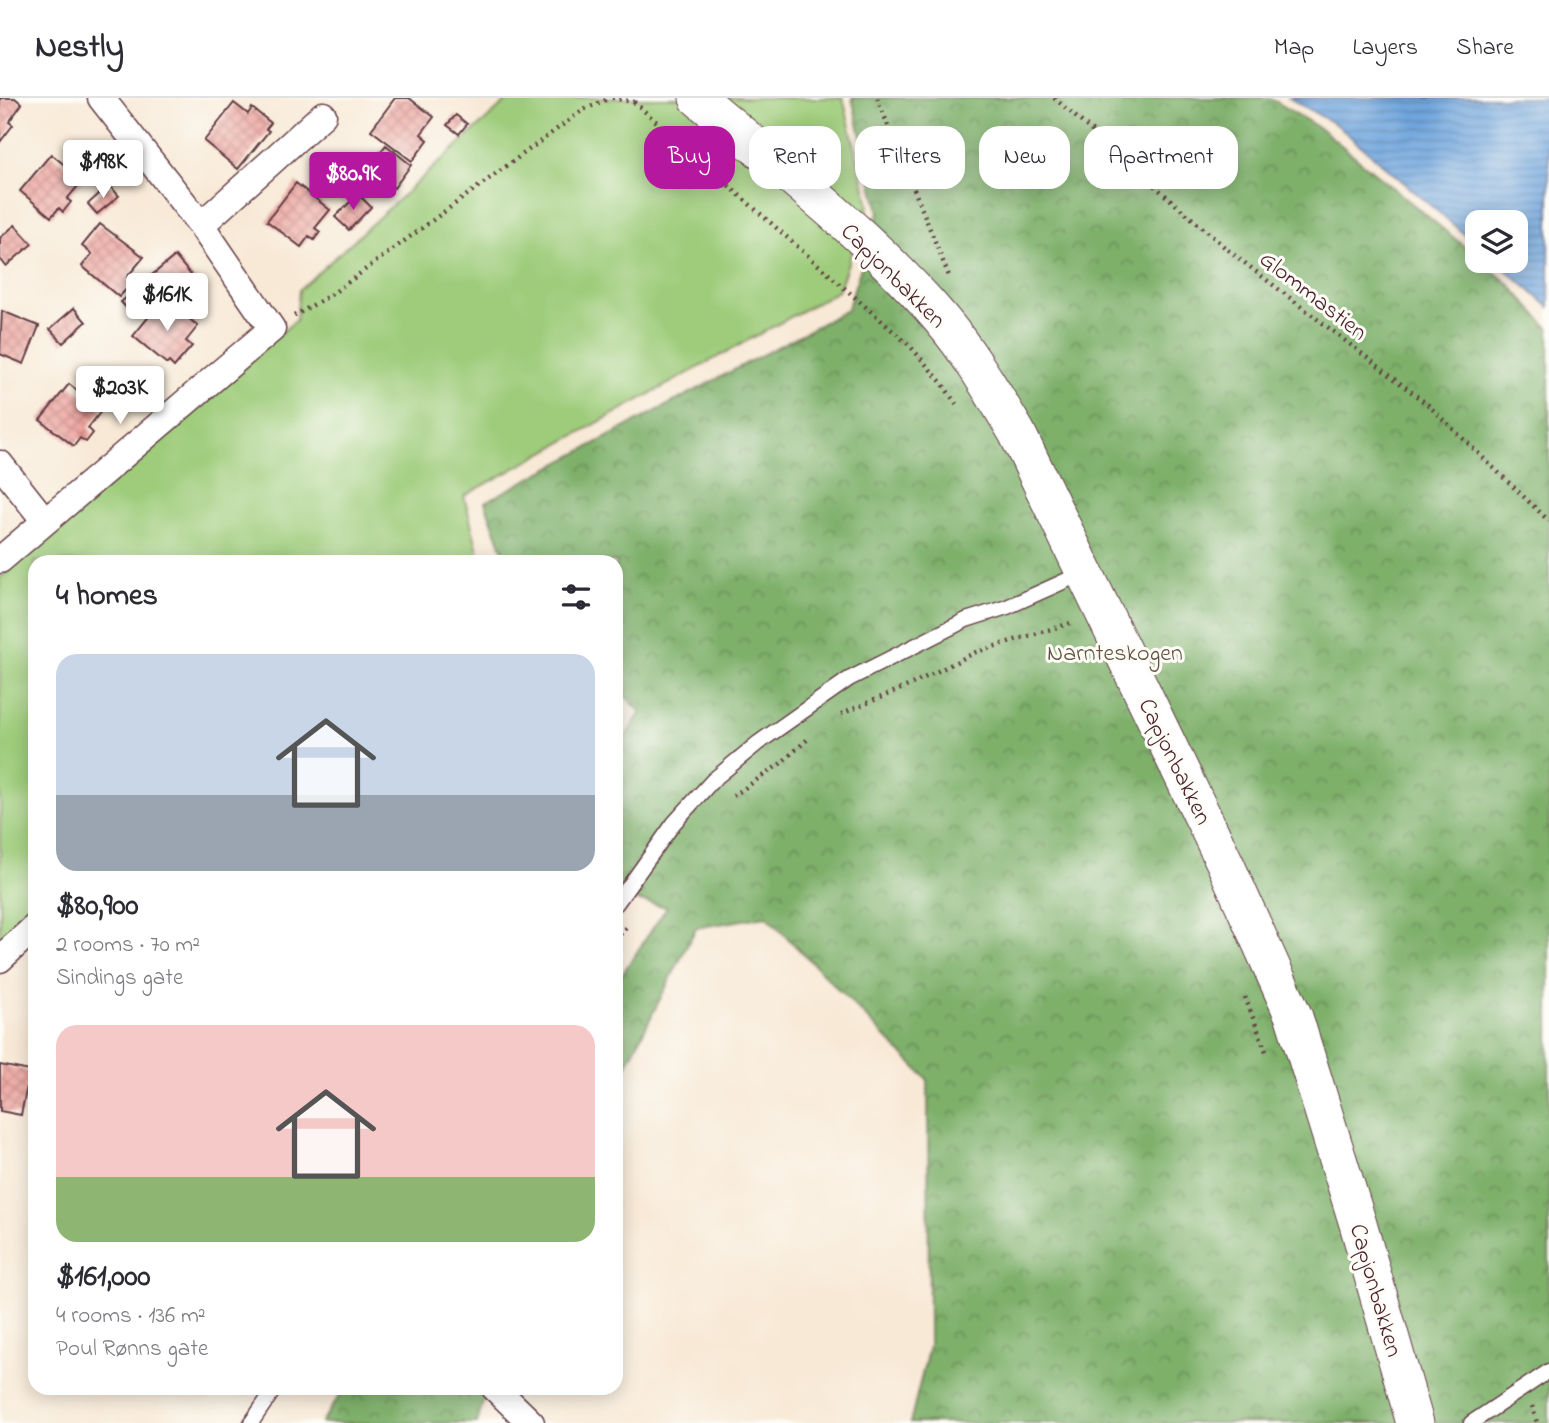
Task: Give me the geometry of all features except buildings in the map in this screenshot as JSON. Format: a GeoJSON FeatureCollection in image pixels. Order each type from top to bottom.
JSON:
{"type":"FeatureCollection","features":[{"type":"Feature","properties":{"kind":"main road","name":"Capjonbakken"},"geometry":{"type":"LineString","coordinates":[[698,98],[888,263],[940,318],[980,370],[1017,433],[1225,863],[1294,1017],[1358,1224],[1415,1423]]}},
{"type":"Feature","properties":{"kind":"street"},"geometry":{"type":"LineString","coordinates":[[0,561],[272,329],[201,225],[101,98]]}},
{"type":"Feature","properties":{"kind":"street"},"geometry":{"type":"LineString","coordinates":[[201,225],[323,115]]}},
{"type":"Feature","properties":{"kind":"street"},"geometry":{"type":"LineString","coordinates":[[0,464],[45,521]]}},
{"type":"Feature","properties":{"kind":"street"},"geometry":{"type":"LineString","coordinates":[[0,958],[28,933]]}},
{"type":"Feature","properties":{"kind":"street"},"geometry":{"type":"LineString","coordinates":[[502,1395],[531,1423]]}},
{"type":"Feature","properties":{"kind":"lane"},"geometry":{"type":"LineString","coordinates":[[623,894],[674,823],[713,780],[758,743],[849,678],[966,620],[1007,607],[1085,572]]}},
{"type":"Feature","properties":{"kind":"lane"},"geometry":{"type":"LineString","coordinates":[[1471,1423],[1549,1371]]}},
{"type":"Feature","properties":{"kind":"lane"},"geometry":{"type":"LineString","coordinates":[[251,1423],[270,1395]]}},
{"type":"Feature","properties":{"kind":"path"},"geometry":{"type":"LineString","coordinates":[[272,329],[332,294],[583,110],[611,98],[633,100],[910,346],[960,409]]}},
{"type":"Feature","properties":{"kind":"path"},"geometry":{"type":"LineString","coordinates":[[877,98],[890,124],[960,303],[910,346]]}},
{"type":"Feature","properties":{"kind":"path","name":"Glommastien"},"geometry":{"type":"LineString","coordinates":[[1055,98],[1228,250],[1427,404],[1549,521]]}},
{"type":"Feature","properties":{"kind":"path"},"geometry":{"type":"LineString","coordinates":[[1052,586],[1077,635]]}},
{"type":"Feature","properties":{"kind":"path"},"geometry":{"type":"LineString","coordinates":[[830,719],[908,686],[975,652],[1071,623]]}},
{"type":"Feature","properties":{"kind":"path"},"geometry":{"type":"LineString","coordinates":[[730,798],[780,764],[810,737]]}},
{"type":"Feature","properties":{"kind":"path"},"geometry":{"type":"LineString","coordinates":[[623,931],[630,922]]}},
{"type":"Feature","properties":{"kind":"path"},"geometry":{"type":"LineString","coordinates":[[1244,994],[1271,1064]]}},
{"type":"Feature","properties":{"kind":"green space"},"geometry":{"type":"Polygon","coordinates":[[[510,98],[843,98],[855,147],[855,189],[865,189],[869,205],[838,291],[464,496],[479,555],[28,555],[28,914],[0,940],[0,578],[296,320],[299,290],[510,98]]]}},
{"type":"Feature","properties":{"kind":"green space","name":"Narnteskogen"},"geometry":{"type":"Polygon","coordinates":[[[852,98],[1270,98],[1324,131],[1465,247],[1465,273],[1496,273],[1509,284],[1549,329],[1549,1423],[910,1423],[929,1346],[928,1080],[766,916],[696,928],[623,1072],[623,973],[667,907],[623,898],[623,741],[641,712],[623,694],[623,555],[504,555],[485,502],[847,310],[879,212],[874,189],[965,189],[965,126],[859,126],[852,98]]]}},
{"type":"Feature","properties":{"kind":"green space"},"geometry":{"type":"Polygon","coordinates":[[[340,1395],[485,1395],[477,1423],[321,1423],[340,1395]]]}},
{"type":"Feature","properties":{"kind":"water"},"geometry":{"type":"Polygon","coordinates":[[[1289,98],[1549,98],[1549,307],[1510,273],[1528,273],[1528,210],[1465,210],[1465,235],[1338,126],[1289,98]]]}}]}
